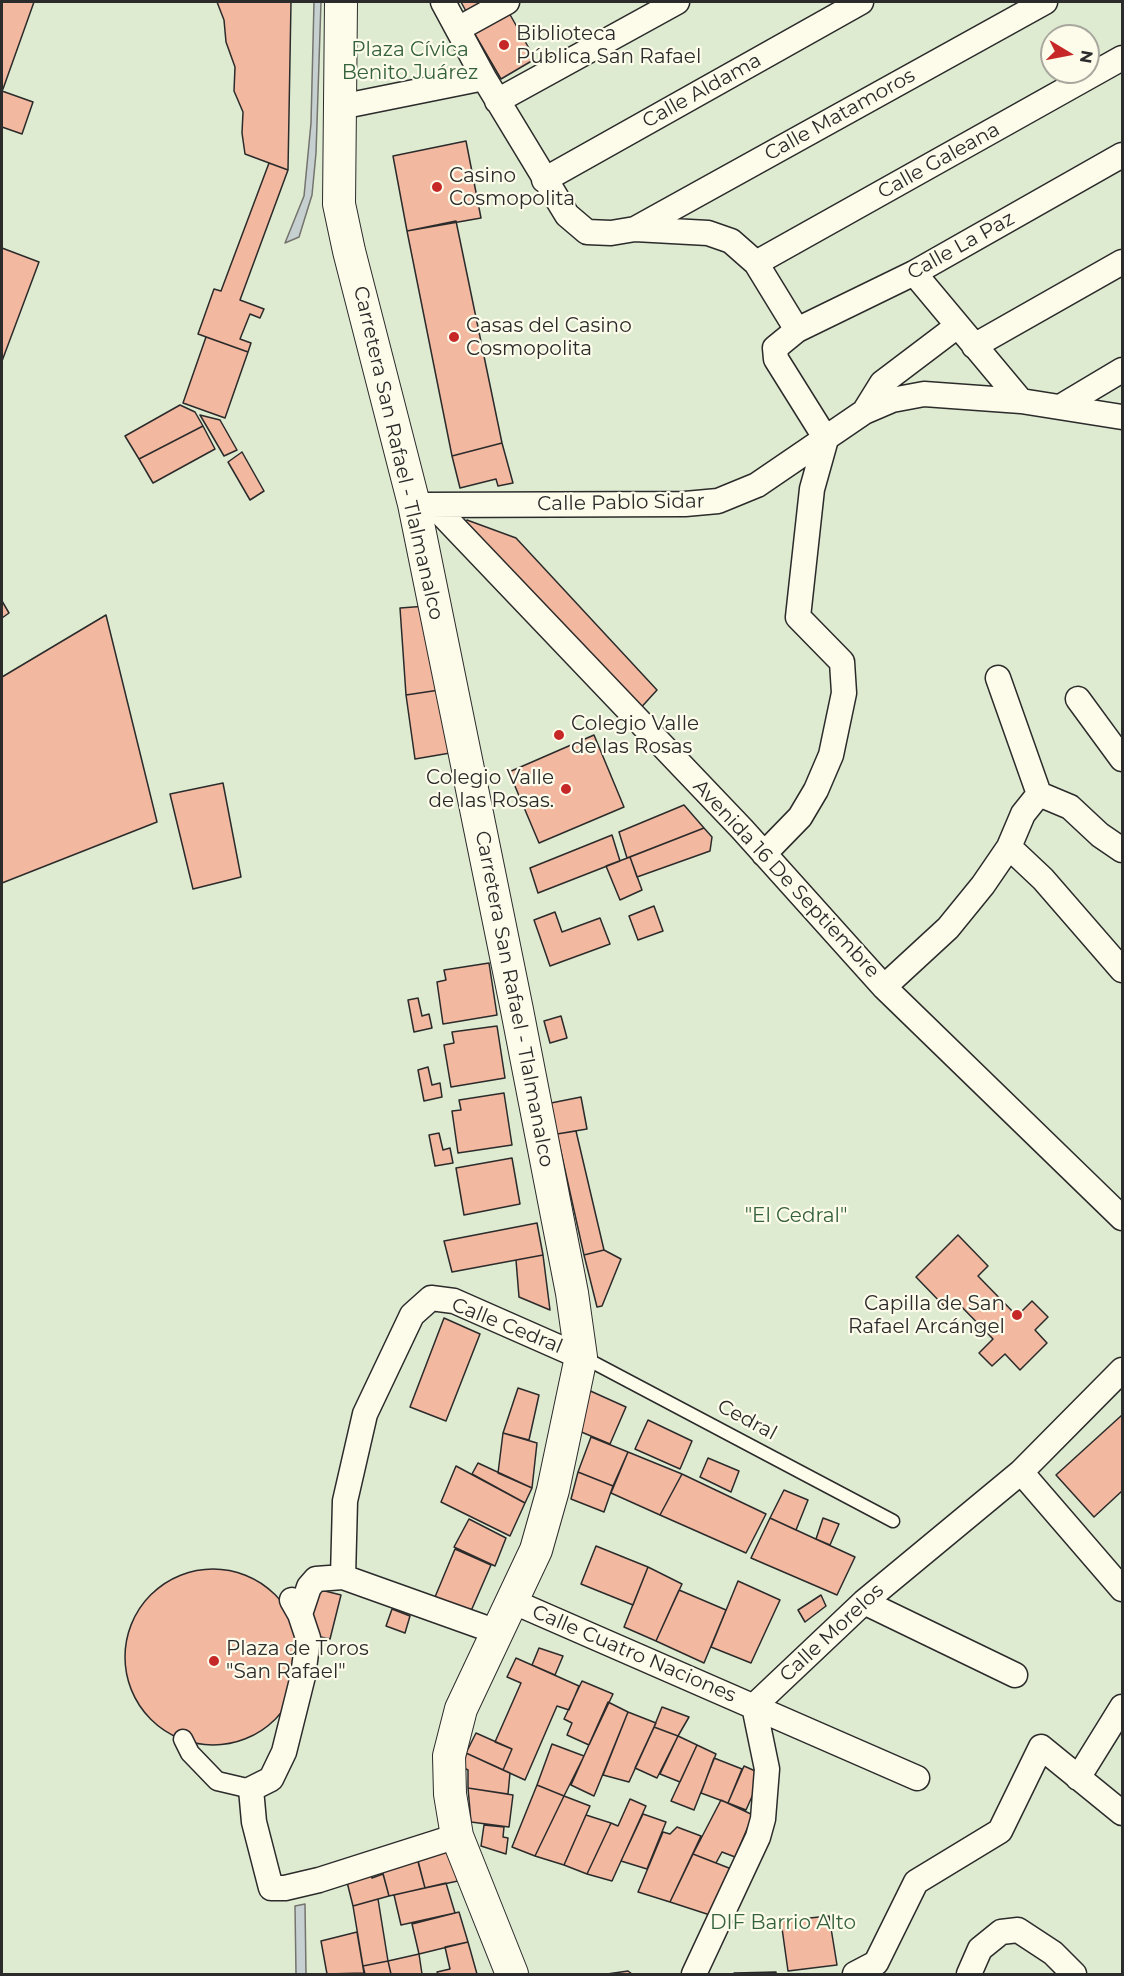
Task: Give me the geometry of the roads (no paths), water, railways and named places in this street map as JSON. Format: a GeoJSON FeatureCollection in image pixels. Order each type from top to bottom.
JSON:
{"type":"FeatureCollection","features":[{"type":"Feature","properties":{"kind":"street","name":"Carretera San Rafael - Tlalmanalco"},"geometry":{"type":"LineString","coordinates":[[341,2],[339,204],[351,262],[424,505],[581,1357],[553,1490],[536,1550],[514,1602],[497,1632],[461,1709],[449,1756],[450,1794],[457,1836],[512,1974]]}},
{"type":"Feature","properties":{"kind":"street"},"geometry":{"type":"LineString","coordinates":[[444,2],[484,78],[567,215],[587,232],[611,233],[635,229],[708,233],[731,241],[756,263],[797,330]]}},
{"type":"Feature","properties":{"kind":"street"},"geometry":{"type":"LineString","coordinates":[[458,29],[507,2]]}},
{"type":"Feature","properties":{"kind":"street"},"geometry":{"type":"LineString","coordinates":[[498,101],[677,2]]}},
{"type":"Feature","properties":{"kind":"street","name":"Calle Aldama"},"geometry":{"type":"LineString","coordinates":[[544,180],[861,2]]}},
{"type":"Feature","properties":{"kind":"street","name":"Calle Matamoros"},"geometry":{"type":"LineString","coordinates":[[635,229],[1046,2]]}},
{"type":"Feature","properties":{"kind":"street","name":"Calle Galeana"},"geometry":{"type":"LineString","coordinates":[[756,263],[1122,58]]}},
{"type":"Feature","properties":{"kind":"street"},"geometry":{"type":"LineString","coordinates":[[340,107],[484,78]]}},
{"type":"Feature","properties":{"kind":"street","name":"Calle La Paz"},"geometry":{"type":"LineString","coordinates":[[826,439],[776,359],[775,348],[797,330],[914,273],[1122,155]]}},
{"type":"Feature","properties":{"kind":"street"},"geometry":{"type":"LineString","coordinates":[[974,346],[1122,262]]}},
{"type":"Feature","properties":{"kind":"street"},"geometry":{"type":"LineString","coordinates":[[914,273],[956,327],[1021,401]]}},
{"type":"Feature","properties":{"kind":"street"},"geometry":{"type":"LineString","coordinates":[[864,412],[882,383],[956,327]]}},
{"type":"Feature","properties":{"kind":"street"},"geometry":{"type":"LineString","coordinates":[[1060,407],[1122,370]]}},
{"type":"Feature","properties":{"kind":"street","name":"Calle Pablo Sidar"},"geometry":{"type":"LineString","coordinates":[[424,505],[685,504],[718,501],[757,485],[864,412],[892,400],[924,394],[1021,401],[1122,417]]}},
{"type":"Feature","properties":{"kind":"street"},"geometry":{"type":"LineString","coordinates":[[764,854],[800,817],[816,790],[831,755],[840,720],[844,693],[842,662],[798,617],[812,489],[826,439]]}},
{"type":"Feature","properties":{"kind":"street","name":"Avenida 16 De Septiembre"},"geometry":{"type":"LineString","coordinates":[[424,505],[764,854],[884,987],[1122,1218]]}},
{"type":"Feature","properties":{"kind":"street"},"geometry":{"type":"LineString","coordinates":[[998,678],[1039,794],[1070,807],[1100,835],[1122,850]]}},
{"type":"Feature","properties":{"kind":"street"},"geometry":{"type":"LineString","coordinates":[[1078,699],[1122,759]]}},
{"type":"Feature","properties":{"kind":"street"},"geometry":{"type":"LineString","coordinates":[[884,987],[948,928],[983,885],[1010,847],[1023,814],[1039,794]]}},
{"type":"Feature","properties":{"kind":"street"},"geometry":{"type":"LineString","coordinates":[[1010,847],[1043,879],[1122,970]]}},
{"type":"Feature","properties":{"kind":"street","name":"Calle Cedral"},"geometry":{"type":"LineString","coordinates":[[343,1577],[345,1501],[365,1414],[412,1316],[431,1298],[454,1301],[581,1357]]}},
{"type":"Feature","properties":{"kind":"street","name":"Calle Morelos"},"geometry":{"type":"LineString","coordinates":[[754,1706],[864,1602],[1021,1472],[1122,1370]]}},
{"type":"Feature","properties":{"kind":"street"},"geometry":{"type":"LineString","coordinates":[[1021,1472],[1122,1589]]}},
{"type":"Feature","properties":{"kind":"street"},"geometry":{"type":"LineString","coordinates":[[183,1739],[190,1752],[217,1781],[251,1789],[271,1779],[289,1733],[307,1654],[308,1638],[296,1607],[316,1579],[343,1577],[497,1632]]}},
{"type":"Feature","properties":{"kind":"street","name":"Calle Cuatro Naciones"},"geometry":{"type":"LineString","coordinates":[[514,1602],[917,1778]]}},
{"type":"Feature","properties":{"kind":"street"},"geometry":{"type":"LineString","coordinates":[[864,1602],[1015,1675]]}},
{"type":"Feature","properties":{"kind":"street"},"geometry":{"type":"LineString","coordinates":[[694,1974],[758,1837],[763,1819],[767,1769],[754,1706]]}},
{"type":"Feature","properties":{"kind":"street"},"geometry":{"type":"LineString","coordinates":[[1078,1778],[1122,1707]]}},
{"type":"Feature","properties":{"kind":"street"},"geometry":{"type":"LineString","coordinates":[[869,1971],[916,1882],[1000,1831],[1041,1747],[1078,1778],[1119,1803]]}},
{"type":"Feature","properties":{"kind":"street"},"geometry":{"type":"LineString","coordinates":[[251,1789],[254,1822],[271,1888],[285,1888],[319,1880],[457,1836]]}},
{"type":"Feature","properties":{"kind":"street"},"geometry":{"type":"LineString","coordinates":[[969,1974],[980,1949],[1001,1932],[1018,1930],[1053,1953],[1074,1974]]}},
{"type":"Feature","properties":{"kind":"lane","name":"Cedral"},"geometry":{"type":"LineString","coordinates":[[581,1357],[893,1521]]}},
{"type":"Feature","properties":{"kind":"place","name":"Biblioteca Pública San Rafael"},"geometry":{"type":"Point","coordinates":[504,45]}},
{"type":"Feature","properties":{"kind":"place","name":"Casino Cosmopolita"},"geometry":{"type":"Point","coordinates":[437,187]}},
{"type":"Feature","properties":{"kind":"place","name":"Casas del Casino Cosmopolita"},"geometry":{"type":"Point","coordinates":[454,337]}},
{"type":"Feature","properties":{"kind":"place","name":"Colegio Valle de las Rosas"},"geometry":{"type":"Point","coordinates":[559,735]}},
{"type":"Feature","properties":{"kind":"place","name":"Colegio Valle de las Rosas."},"geometry":{"type":"Point","coordinates":[566,789]}},
{"type":"Feature","properties":{"kind":"place","name":"Capilla de San Rafael Arcángel"},"geometry":{"type":"Point","coordinates":[1017,1315]}},
{"type":"Feature","properties":{"kind":"place","name":"Plaza de Toros \"San Rafael\""},"geometry":{"type":"Point","coordinates":[214,1661]}},
{"type":"Feature","properties":{"kind":"park label","name":"Plaza Cívica Benito Juárez"},"geometry":{"type":"Point","coordinates":[410,62]}},
{"type":"Feature","properties":{"kind":"park label","name":"\"El Cedral\""},"geometry":{"type":"Point","coordinates":[796,1216]}},
{"type":"Feature","properties":{"kind":"park label","name":"DIF Barrio Alto"},"geometry":{"type":"Point","coordinates":[783,1923]}}]}
